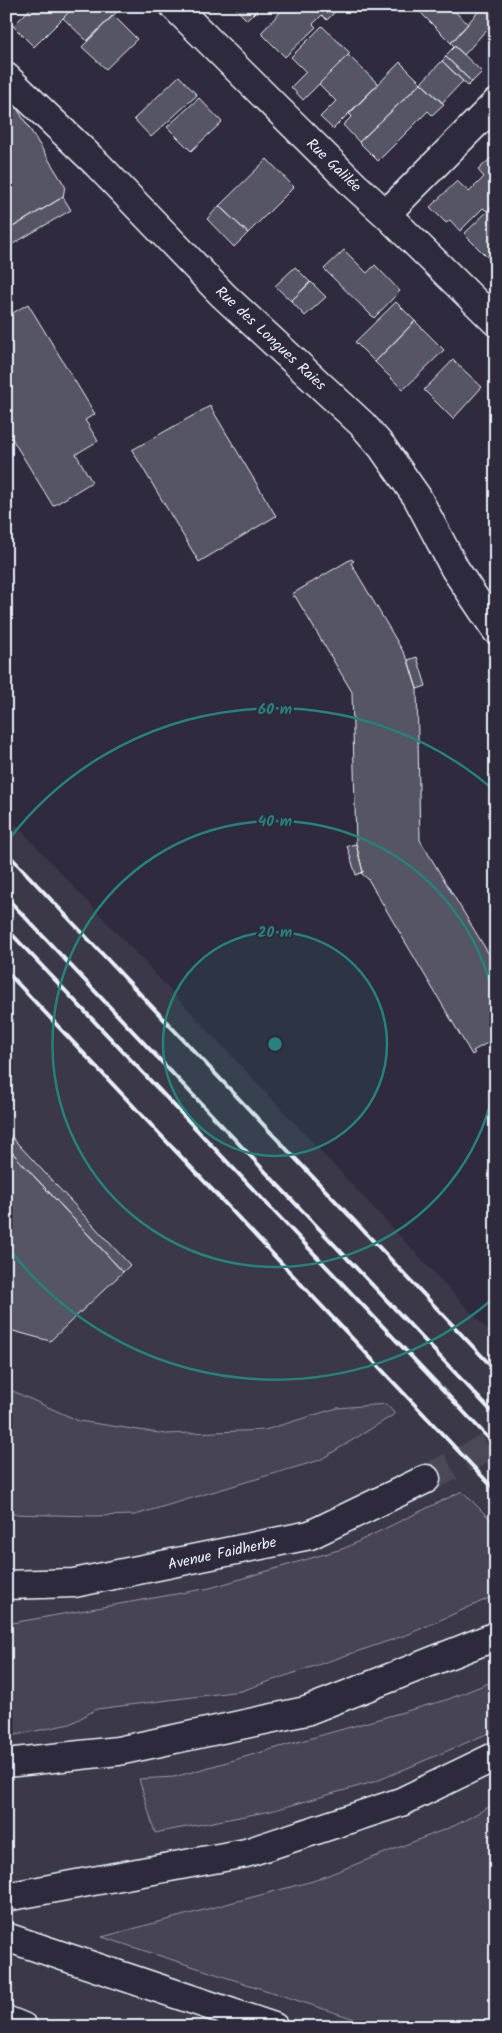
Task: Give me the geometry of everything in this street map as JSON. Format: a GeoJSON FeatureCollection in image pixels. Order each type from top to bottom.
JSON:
{"type":"FeatureCollection","features":[{"type":"Feature","properties":{"kind":"main road","name":"Rue Galilée"},"geometry":{"type":"LineString","coordinates":[[174,6],[355,186],[496,322]]}},
{"type":"Feature","properties":{"kind":"main road","name":"Rue des Longues Raies"},"geometry":{"type":"LineString","coordinates":[[6,77],[97,164],[223,295],[362,424],[382,447],[417,497],[455,569],[496,630]]}},
{"type":"Feature","properties":{"kind":"main road"},"geometry":{"type":"LineString","coordinates":[[386,214],[496,103]]}},
{"type":"Feature","properties":{"kind":"main road","name":"Avenue Faidherbe"},"geometry":{"type":"LineString","coordinates":[[6,1585],[74,1583],[310,1535],[426,1479]]}},
{"type":"Feature","properties":{"kind":"main road"},"geometry":{"type":"LineString","coordinates":[[6,1763],[118,1751],[306,1711],[496,1636]]}},
{"type":"Feature","properties":{"kind":"main road"},"geometry":{"type":"LineString","coordinates":[[6,1897],[246,1853],[401,1802],[496,1756]]}},
{"type":"Feature","properties":{"kind":"main road"},"geometry":{"type":"LineString","coordinates":[[6,1937],[274,2027]]}},
{"type":"Feature","properties":{"kind":"main road"},"geometry":{"type":"LineString","coordinates":[[6,2020],[23,2027]]}},
{"type":"Feature","properties":{"kind":"shaded area"},"geometry":{"type":"Polygon","coordinates":[[[6,814],[496,1339],[496,2027],[6,2027],[6,814]]]}},
{"type":"Feature","properties":{"kind":"shaded area"},"geometry":{"type":"Polygon","coordinates":[[[6,1388],[79,1421],[166,1434],[265,1430],[337,1408],[386,1404],[395,1414],[320,1460],[135,1515],[6,1514],[6,1388]]]}},
{"type":"Feature","properties":{"kind":"shaded area"},"geometry":{"type":"Polygon","coordinates":[[[462,1491],[496,1525],[496,1595],[409,1634],[241,1691],[97,1709],[70,1724],[6,1737],[6,1624],[210,1588],[345,1548],[462,1491]]]}},
{"type":"Feature","properties":{"kind":"shaded area"},"geometry":{"type":"Polygon","coordinates":[[[496,1680],[496,1729],[489,1733],[377,1781],[271,1811],[155,1833],[139,1779],[174,1777],[449,1699],[496,1680]]]}},
{"type":"Feature","properties":{"kind":"shaded area"},"geometry":{"type":"Polygon","coordinates":[[[496,1803],[496,2027],[379,2027],[102,1937],[313,1881],[456,1825],[496,1803]]]}},
{"type":"Feature","properties":{"kind":"building"},"geometry":{"type":"Polygon","coordinates":[[[33,6],[75,6],[34,47],[13,26],[33,6]]]}},
{"type":"Feature","properties":{"kind":"building"},"geometry":{"type":"Polygon","coordinates":[[[75,6],[111,6],[117,12],[87,41],[63,18],[75,6]]]}},
{"type":"Feature","properties":{"kind":"building"},"geometry":{"type":"Polygon","coordinates":[[[233,6],[261,6],[247,20],[233,6]]]}},
{"type":"Feature","properties":{"kind":"building"},"geometry":{"type":"Polygon","coordinates":[[[283,6],[341,6],[327,20],[322,15],[313,24],[316,27],[285,57],[261,33],[284,8],[283,6]]]}},
{"type":"Feature","properties":{"kind":"building"},"geometry":{"type":"Polygon","coordinates":[[[414,6],[449,6],[468,24],[451,43],[414,6]]]}},
{"type":"Feature","properties":{"kind":"building"},"geometry":{"type":"Polygon","coordinates":[[[483,6],[496,6],[496,19],[464,55],[451,43],[483,6]]]}},
{"type":"Feature","properties":{"kind":"building"},"geometry":{"type":"Polygon","coordinates":[[[113,15],[137,39],[106,69],[82,47],[113,15]]]}},
{"type":"Feature","properties":{"kind":"building"},"geometry":{"type":"Polygon","coordinates":[[[322,26],[350,53],[303,100],[291,87],[306,72],[291,57],[322,26]]]}},
{"type":"Feature","properties":{"kind":"building"},"geometry":{"type":"Polygon","coordinates":[[[455,46],[482,72],[472,82],[445,56],[455,46]]]}},
{"type":"Feature","properties":{"kind":"building"},"geometry":{"type":"Polygon","coordinates":[[[348,55],[378,84],[333,129],[320,117],[336,101],[319,84],[348,55]]]}},
{"type":"Feature","properties":{"kind":"building"},"geometry":{"type":"Polygon","coordinates":[[[446,57],[472,82],[468,86],[442,61],[446,57]]]}},
{"type":"Feature","properties":{"kind":"building"},"geometry":{"type":"Polygon","coordinates":[[[442,61],[463,81],[442,103],[421,83],[442,61]]]}},
{"type":"Feature","properties":{"kind":"building"},"geometry":{"type":"Polygon","coordinates":[[[400,62],[421,83],[359,142],[343,125],[352,116],[349,114],[400,62]]]}},
{"type":"Feature","properties":{"kind":"building"},"geometry":{"type":"Polygon","coordinates":[[[179,76],[197,95],[151,137],[134,119],[179,76]]]}},
{"type":"Feature","properties":{"kind":"building"},"geometry":{"type":"Polygon","coordinates":[[[421,83],[444,104],[432,115],[428,111],[378,161],[359,142],[421,83]]]}},
{"type":"Feature","properties":{"kind":"building"},"geometry":{"type":"Polygon","coordinates":[[[6,97],[15,105],[65,186],[63,197],[6,231],[6,97]]]}},
{"type":"Feature","properties":{"kind":"building"},"geometry":{"type":"Polygon","coordinates":[[[199,98],[222,122],[191,151],[167,127],[199,98]]]}},
{"type":"Feature","properties":{"kind":"building"},"geometry":{"type":"Polygon","coordinates":[[[494,155],[496,156],[496,203],[487,211],[483,208],[460,231],[450,220],[446,223],[430,207],[457,181],[469,192],[484,177],[478,170],[494,155]]]}},
{"type":"Feature","properties":{"kind":"building"},"geometry":{"type":"Polygon","coordinates":[[[267,159],[294,187],[248,233],[219,206],[267,159]]]}},
{"type":"Feature","properties":{"kind":"building"},"geometry":{"type":"Polygon","coordinates":[[[63,197],[71,210],[6,248],[6,231],[63,197]]]}},
{"type":"Feature","properties":{"kind":"building"},"geometry":{"type":"Polygon","coordinates":[[[219,206],[248,233],[234,247],[207,219],[219,206]]]}},
{"type":"Feature","properties":{"kind":"building"},"geometry":{"type":"Polygon","coordinates":[[[492,207],[496,210],[496,253],[489,259],[464,234],[492,207]]]}},
{"type":"Feature","properties":{"kind":"building"},"geometry":{"type":"Polygon","coordinates":[[[344,250],[367,273],[375,265],[400,291],[374,318],[324,269],[344,250]]]}},
{"type":"Feature","properties":{"kind":"building"},"geometry":{"type":"Polygon","coordinates":[[[295,267],[310,282],[291,301],[275,286],[295,267]]]}},
{"type":"Feature","properties":{"kind":"building"},"geometry":{"type":"Polygon","coordinates":[[[311,282],[326,297],[305,316],[291,301],[311,282]]]}},
{"type":"Feature","properties":{"kind":"building"},"geometry":{"type":"Polygon","coordinates":[[[396,302],[415,321],[375,362],[355,342],[396,302]]]}},
{"type":"Feature","properties":{"kind":"building"},"geometry":{"type":"Polygon","coordinates":[[[28,304],[95,414],[85,420],[98,441],[76,454],[92,482],[53,506],[6,429],[6,317],[28,304]]]}},
{"type":"Feature","properties":{"kind":"building"},"geometry":{"type":"Polygon","coordinates":[[[415,321],[444,350],[403,390],[375,362],[415,321]]]}},
{"type":"Feature","properties":{"kind":"building"},"geometry":{"type":"Polygon","coordinates":[[[453,360],[482,387],[453,419],[424,390],[453,360]]]}},
{"type":"Feature","properties":{"kind":"building"},"geometry":{"type":"Polygon","coordinates":[[[210,406],[276,516],[199,562],[132,450],[210,406]]]}},
{"type":"Feature","properties":{"kind":"building"},"geometry":{"type":"Polygon","coordinates":[[[351,559],[354,561],[351,563],[408,660],[417,689],[420,840],[496,966],[496,1038],[473,1051],[475,1053],[472,1055],[368,879],[361,873],[363,872],[356,844],[352,692],[295,596],[293,597],[292,594],[351,559]]]}},
{"type":"Feature","properties":{"kind":"building"},"geometry":{"type":"Polygon","coordinates":[[[417,657],[426,686],[417,689],[408,660],[417,657]]]}},
{"type":"Feature","properties":{"kind":"building"},"geometry":{"type":"Polygon","coordinates":[[[356,844],[363,872],[356,875],[347,846],[356,844]]]}},
{"type":"Feature","properties":{"kind":"building"},"geometry":{"type":"Polygon","coordinates":[[[6,1131],[130,1265],[123,1272],[6,1146],[6,1131]]]}},
{"type":"Feature","properties":{"kind":"building"},"geometry":{"type":"Polygon","coordinates":[[[6,1146],[123,1272],[50,1341],[6,1329],[6,1146]]]}},
{"type":"Feature","properties":{"kind":"tunnel"},"geometry":{"type":"LineString","coordinates":[[426,1479],[496,1443]]}},
{"type":"Feature","properties":{"kind":"railway"},"geometry":{"type":"LineString","coordinates":[[6,852],[496,1371]]}},
{"type":"Feature","properties":{"kind":"railway"},"geometry":{"type":"LineString","coordinates":[[6,897],[496,1416]]}},
{"type":"Feature","properties":{"kind":"railway"},"geometry":{"type":"LineString","coordinates":[[6,928],[496,1446]]}},
{"type":"Feature","properties":{"kind":"railway"},"geometry":{"type":"LineString","coordinates":[[6,971],[496,1491]]}}]}
